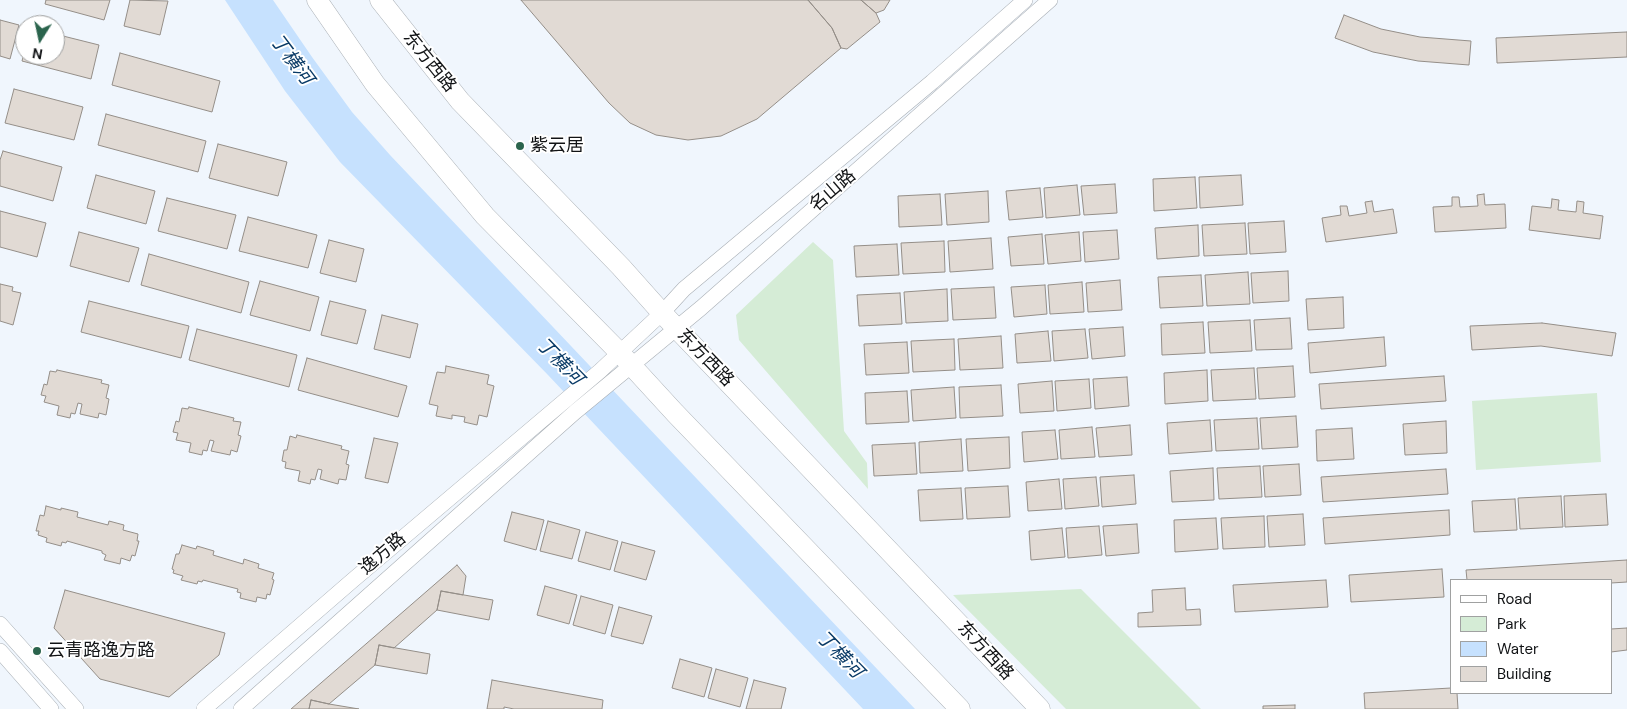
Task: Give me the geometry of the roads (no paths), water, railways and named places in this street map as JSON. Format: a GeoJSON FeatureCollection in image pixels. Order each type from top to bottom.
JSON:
{"type":"FeatureCollection","features":[{"type":"Feature","properties":{"kind":"main road"},"geometry":{"type":"LineString","coordinates":[[317,0],[375,84],[485,216],[626,359],[675,413],[960,709]]}},
{"type":"Feature","properties":{"kind":"main road","name":"东方西路"},"geometry":{"type":"LineString","coordinates":[[380,0],[460,100],[1040,709]]}},
{"type":"Feature","properties":{"kind":"street","name":"名山路"},"geometry":{"type":"LineString","coordinates":[[614,379],[626,359],[662,313],[684,289],[932,82],[1025,0]]}},
{"type":"Feature","properties":{"kind":"street","name":"名山路"},"geometry":{"type":"LineString","coordinates":[[626,359],[676,328],[1050,0]]}},
{"type":"Feature","properties":{"kind":"street","name":"逸方路"},"geometry":{"type":"LineString","coordinates":[[204,709],[563,401],[600,371],[626,359]]}},
{"type":"Feature","properties":{"kind":"street","name":"逸方路"},"geometry":{"type":"LineString","coordinates":[[241,709],[614,379]]}},
{"type":"Feature","properties":{"kind":"street"},"geometry":{"type":"LineString","coordinates":[[0,624],[76,709]]}},
{"type":"Feature","properties":{"kind":"street"},"geometry":{"type":"LineString","coordinates":[[0,651],[51,709]]}},
{"type":"Feature","properties":{"kind":"water","name":"丁横河"},"geometry":{"type":"Polygon","coordinates":[[[225,0],[273,0],[352,112],[390,155],[915,709],[863,709],[548,375],[340,162],[285,91],[225,0]]]}},
{"type":"Feature","properties":{"kind":"place","name":"紫云居"},"geometry":{"type":"Point","coordinates":[520,146]}},
{"type":"Feature","properties":{"kind":"place","name":"云青路逸方路"},"geometry":{"type":"Point","coordinates":[37,651]}}]}
